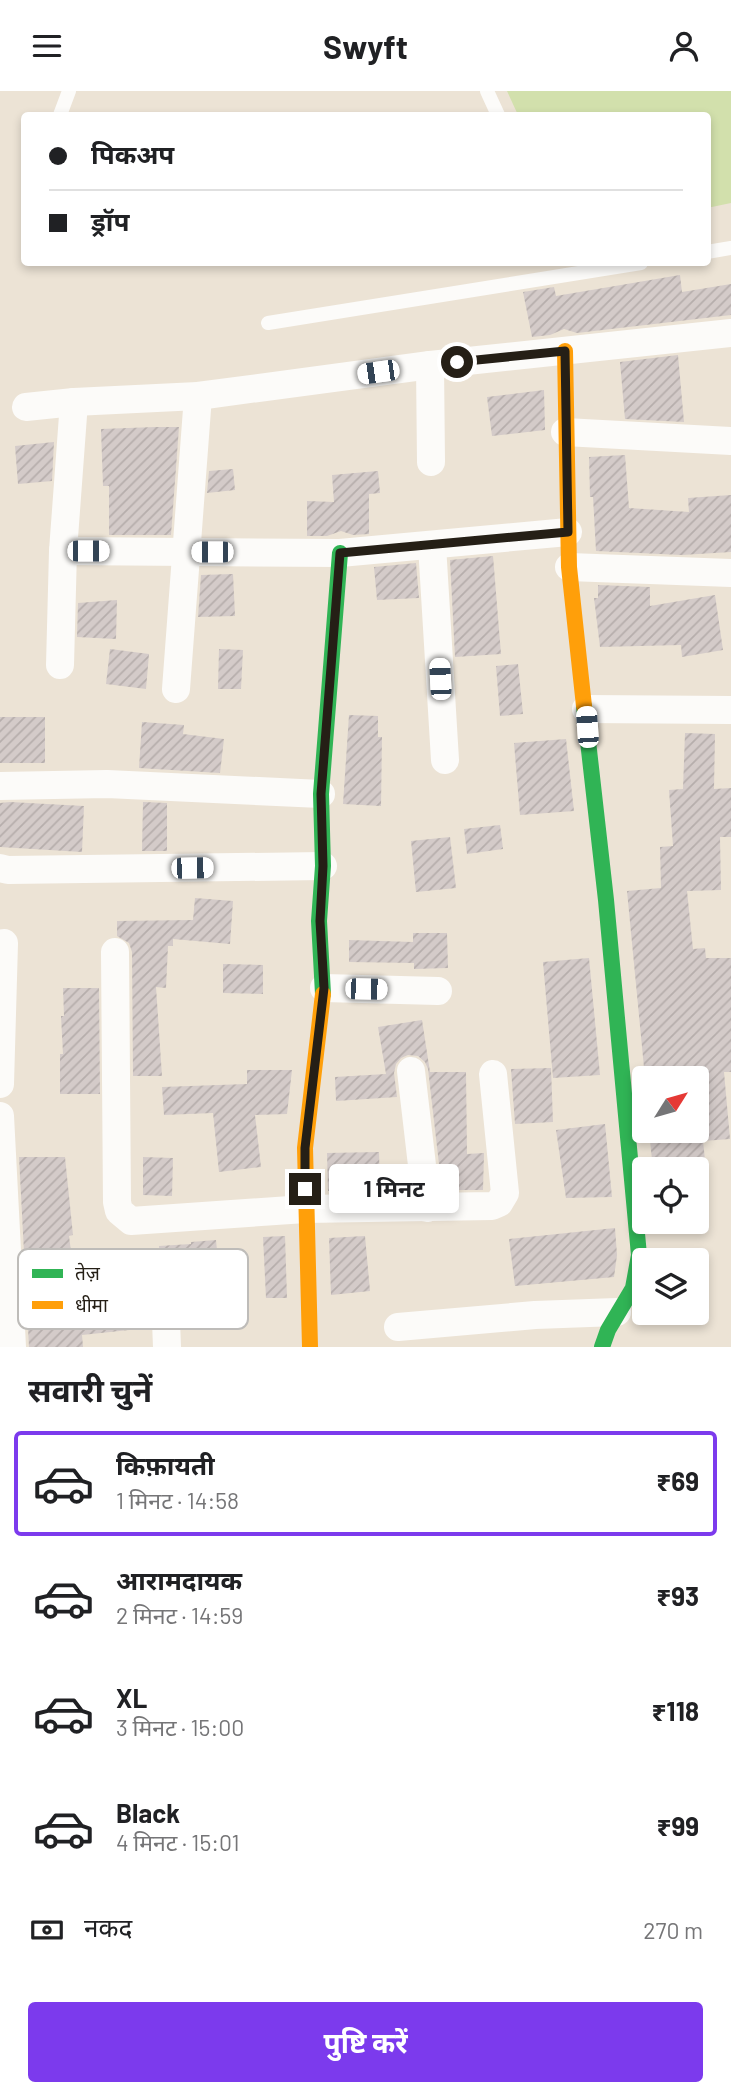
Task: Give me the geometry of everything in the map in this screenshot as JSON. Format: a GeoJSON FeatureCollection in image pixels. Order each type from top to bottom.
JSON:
{"type":"FeatureCollection","features":[{"type":"Feature","properties":{"kind":"street"},"geometry":{"type":"LineString","coordinates":[[26,407],[198,396],[430,365],[731,333]]}},
{"type":"Feature","properties":{"kind":"street"},"geometry":{"type":"LineString","coordinates":[[565,351],[569,567],[586,709],[639,1255],[632,1290],[617,1312],[602,1347]]}},
{"type":"Feature","properties":{"kind":"street"},"geometry":{"type":"LineString","coordinates":[[430,365],[431,462]]}},
{"type":"Feature","properties":{"kind":"street"},"geometry":{"type":"LineString","coordinates":[[176,689],[198,396]]}},
{"type":"Feature","properties":{"kind":"street"},"geometry":{"type":"LineString","coordinates":[[60,665],[63,551],[74,402]]}},
{"type":"Feature","properties":{"kind":"street"},"geometry":{"type":"LineString","coordinates":[[565,432],[731,441]]}},
{"type":"Feature","properties":{"kind":"street"},"geometry":{"type":"LineString","coordinates":[[63,551],[340,553],[568,532]]}},
{"type":"Feature","properties":{"kind":"street"},"geometry":{"type":"LineString","coordinates":[[432,545],[445,760]]}},
{"type":"Feature","properties":{"kind":"street"},"geometry":{"type":"LineString","coordinates":[[310,1347],[305,1148],[324,988],[320,921],[323,866],[321,794],[340,553]]}},
{"type":"Feature","properties":{"kind":"street"},"geometry":{"type":"LineString","coordinates":[[569,567],[731,573]]}},
{"type":"Feature","properties":{"kind":"street"},"geometry":{"type":"LineString","coordinates":[[586,709],[731,710]]}},
{"type":"Feature","properties":{"kind":"street"},"geometry":{"type":"LineString","coordinates":[[0,786],[107,785],[321,794]]}},
{"type":"Feature","properties":{"kind":"street"},"geometry":{"type":"LineString","coordinates":[[0,868],[323,866]]}},
{"type":"Feature","properties":{"kind":"street"},"geometry":{"type":"LineString","coordinates":[[0,1084],[4,943]]}},
{"type":"Feature","properties":{"kind":"street"},"geometry":{"type":"LineString","coordinates":[[115,952],[117,1202],[119,1211],[131,1221],[305,1209],[492,1206],[499,1203],[505,1193],[493,1074]]}},
{"type":"Feature","properties":{"kind":"street"},"geometry":{"type":"LineString","coordinates":[[324,988],[438,991]]}},
{"type":"Feature","properties":{"kind":"street"},"geometry":{"type":"LineString","coordinates":[[411,1071],[427,1207]]}},
{"type":"Feature","properties":{"kind":"street"},"geometry":{"type":"LineString","coordinates":[[0,1116],[7,1329]]}},
{"type":"Feature","properties":{"kind":"street"},"geometry":{"type":"LineString","coordinates":[[398,1327],[535,1315],[617,1312]]}},
{"type":"Feature","properties":{"kind":"lane"},"geometry":{"type":"LineString","coordinates":[[61,112],[69,91]]}},
{"type":"Feature","properties":{"kind":"lane"},"geometry":{"type":"LineString","coordinates":[[487,91],[497,112]]}},
{"type":"Feature","properties":{"kind":"lane"},"geometry":{"type":"LineString","coordinates":[[711,250],[731,248]]}},
{"type":"Feature","properties":{"kind":"lane"},"geometry":{"type":"LineString","coordinates":[[268,323],[565,269],[603,266]]}},
{"type":"Feature","properties":{"kind":"green space"},"geometry":{"type":"Polygon","coordinates":[[[507,91],[731,91],[731,203],[711,207],[711,112],[517,112],[507,91]]]}},
{"type":"Feature","properties":{"kind":"building"},"geometry":{"type":"Polygon","coordinates":[[[680,275],[682,292],[731,284],[731,315],[577,333],[564,329],[550,335],[532,337],[523,292],[554,287],[556,296],[680,275]]]}},
{"type":"Feature","properties":{"kind":"building"},"geometry":{"type":"Polygon","coordinates":[[[678,355],[684,422],[625,419],[620,362],[678,355]]]}},
{"type":"Feature","properties":{"kind":"building"},"geometry":{"type":"Polygon","coordinates":[[[544,390],[545,430],[492,436],[487,397],[544,390]]]}},
{"type":"Feature","properties":{"kind":"building"},"geometry":{"type":"Polygon","coordinates":[[[179,427],[171,535],[109,535],[109,486],[103,486],[101,429],[179,427]]]}},
{"type":"Feature","properties":{"kind":"building"},"geometry":{"type":"Polygon","coordinates":[[[54,442],[52,481],[18,484],[15,446],[54,442]]]}},
{"type":"Feature","properties":{"kind":"building"},"geometry":{"type":"Polygon","coordinates":[[[625,455],[629,508],[689,512],[688,498],[731,495],[731,552],[682,555],[596,551],[589,457],[625,455]]]}},
{"type":"Feature","properties":{"kind":"building"},"geometry":{"type":"Polygon","coordinates":[[[233,469],[235,490],[207,493],[209,471],[233,469]]]}},
{"type":"Feature","properties":{"kind":"building"},"geometry":{"type":"Polygon","coordinates":[[[378,471],[380,493],[369,494],[369,534],[353,535],[341,531],[327,536],[307,536],[307,501],[334,502],[332,475],[378,471]]]}},
{"type":"Feature","properties":{"kind":"building"},"geometry":{"type":"Polygon","coordinates":[[[493,556],[501,654],[455,657],[450,560],[493,556]]]}},
{"type":"Feature","properties":{"kind":"building"},"geometry":{"type":"Polygon","coordinates":[[[416,563],[419,598],[377,600],[374,567],[416,563]]]}},
{"type":"Feature","properties":{"kind":"building"},"geometry":{"type":"Polygon","coordinates":[[[233,574],[235,616],[198,617],[201,575],[233,574]]]}},
{"type":"Feature","properties":{"kind":"building"},"geometry":{"type":"Polygon","coordinates":[[[598,585],[650,587],[650,606],[715,595],[723,650],[682,657],[681,645],[600,647],[594,598],[598,598],[598,585]]]}},
{"type":"Feature","properties":{"kind":"building"},"geometry":{"type":"Polygon","coordinates":[[[117,600],[116,639],[77,637],[78,603],[117,600]]]}},
{"type":"Feature","properties":{"kind":"building"},"geometry":{"type":"Polygon","coordinates":[[[110,649],[149,654],[146,689],[106,684],[110,649]]]}},
{"type":"Feature","properties":{"kind":"building"},"geometry":{"type":"Polygon","coordinates":[[[219,649],[243,650],[241,689],[218,689],[219,649]]]}},
{"type":"Feature","properties":{"kind":"building"},"geometry":{"type":"Polygon","coordinates":[[[518,664],[523,714],[500,716],[496,666],[518,664]]]}},
{"type":"Feature","properties":{"kind":"building"},"geometry":{"type":"Polygon","coordinates":[[[349,715],[378,716],[378,737],[382,737],[381,806],[343,804],[349,715]]]}},
{"type":"Feature","properties":{"kind":"building"},"geometry":{"type":"Polygon","coordinates":[[[0,717],[45,717],[45,763],[0,763],[0,717]]]}},
{"type":"Feature","properties":{"kind":"building"},"geometry":{"type":"Polygon","coordinates":[[[142,722],[184,725],[183,734],[224,739],[220,773],[139,768],[142,722]]]}},
{"type":"Feature","properties":{"kind":"building"},"geometry":{"type":"Polygon","coordinates":[[[685,733],[715,734],[714,789],[731,788],[731,837],[720,837],[721,890],[687,891],[693,949],[705,948],[706,958],[731,958],[731,1072],[724,1072],[730,1139],[709,1141],[709,1066],[644,1066],[627,891],[661,888],[660,847],[673,846],[669,790],[683,789],[685,733]]]}},
{"type":"Feature","properties":{"kind":"building"},"geometry":{"type":"Polygon","coordinates":[[[566,739],[574,811],[520,815],[514,743],[566,739]]]}},
{"type":"Feature","properties":{"kind":"building"},"geometry":{"type":"Polygon","coordinates":[[[143,802],[167,803],[167,851],[142,851],[143,802]]]}},
{"type":"Feature","properties":{"kind":"building"},"geometry":{"type":"Polygon","coordinates":[[[0,803],[84,806],[82,852],[0,847],[0,803]]]}},
{"type":"Feature","properties":{"kind":"building"},"geometry":{"type":"Polygon","coordinates":[[[500,825],[503,849],[467,854],[464,829],[500,825]]]}},
{"type":"Feature","properties":{"kind":"building"},"geometry":{"type":"Polygon","coordinates":[[[450,837],[456,888],[416,892],[411,841],[450,837]]]}},
{"type":"Feature","properties":{"kind":"building"},"geometry":{"type":"Polygon","coordinates":[[[195,898],[233,901],[230,944],[173,939],[173,946],[168,946],[166,988],[156,987],[162,1076],[133,1076],[132,952],[129,943],[117,936],[117,921],[193,920],[195,898]]]}},
{"type":"Feature","properties":{"kind":"building"},"geometry":{"type":"Polygon","coordinates":[[[413,933],[447,933],[448,968],[414,969],[414,963],[349,962],[349,940],[413,942],[413,933]]]}},
{"type":"Feature","properties":{"kind":"building"},"geometry":{"type":"Polygon","coordinates":[[[589,958],[600,1075],[553,1078],[543,962],[589,958]]]}},
{"type":"Feature","properties":{"kind":"building"},"geometry":{"type":"Polygon","coordinates":[[[223,964],[263,965],[263,994],[223,993],[223,964]]]}},
{"type":"Feature","properties":{"kind":"building"},"geometry":{"type":"Polygon","coordinates":[[[63,988],[99,988],[100,1094],[60,1094],[63,988]]]}},
{"type":"Feature","properties":{"kind":"building"},"geometry":{"type":"Polygon","coordinates":[[[422,1020],[430,1072],[466,1072],[467,1154],[484,1153],[483,1190],[442,1190],[428,1069],[418,1056],[408,1055],[396,1064],[394,1073],[397,1097],[336,1101],[335,1077],[386,1074],[378,1027],[422,1020]]]}},
{"type":"Feature","properties":{"kind":"building"},"geometry":{"type":"Polygon","coordinates":[[[551,1068],[553,1122],[515,1124],[511,1069],[551,1068]]]}},
{"type":"Feature","properties":{"kind":"building"},"geometry":{"type":"Polygon","coordinates":[[[247,1070],[292,1070],[287,1114],[255,1115],[261,1167],[219,1172],[213,1113],[164,1115],[162,1087],[247,1084],[247,1070]]]}},
{"type":"Feature","properties":{"kind":"building"},"geometry":{"type":"Polygon","coordinates":[[[605,1124],[612,1197],[566,1198],[556,1130],[605,1124]]]}},
{"type":"Feature","properties":{"kind":"building"},"geometry":{"type":"Polygon","coordinates":[[[650,1143],[703,1143],[705,1157],[652,1157],[650,1143]]]}},
{"type":"Feature","properties":{"kind":"building"},"geometry":{"type":"Polygon","coordinates":[[[379,1152],[380,1189],[328,1191],[327,1153],[379,1152]]]}},
{"type":"Feature","properties":{"kind":"building"},"geometry":{"type":"Polygon","coordinates":[[[19,1157],[65,1157],[73,1235],[69,1236],[71,1249],[24,1249],[19,1157]]]}},
{"type":"Feature","properties":{"kind":"building"},"geometry":{"type":"Polygon","coordinates":[[[143,1157],[173,1158],[172,1196],[143,1195],[143,1157]]]}},
{"type":"Feature","properties":{"kind":"building"},"geometry":{"type":"Polygon","coordinates":[[[615,1228],[617,1255],[614,1277],[515,1286],[509,1239],[615,1228]]]}},
{"type":"Feature","properties":{"kind":"building"},"geometry":{"type":"Polygon","coordinates":[[[285,1236],[287,1298],[266,1298],[263,1237],[285,1236]]]}},
{"type":"Feature","properties":{"kind":"building"},"geometry":{"type":"Polygon","coordinates":[[[365,1236],[370,1291],[331,1295],[329,1238],[365,1236]]]}},
{"type":"Feature","properties":{"kind":"building"},"geometry":{"type":"Polygon","coordinates":[[[216,1240],[217,1249],[159,1249],[159,1246],[216,1240]]]}},
{"type":"Feature","properties":{"kind":"building"},"geometry":{"type":"Polygon","coordinates":[[[28,1329],[139,1329],[82,1335],[83,1347],[29,1347],[28,1329]]]}},
{"type":"Feature","properties":{"kind":"traffic: fast"},"geometry":{"type":"LineString","coordinates":[[323,994],[319,921],[323,866],[321,794],[340,553]]}},
{"type":"Feature","properties":{"kind":"traffic: fast"},"geometry":{"type":"LineString","coordinates":[[584,706],[606,900],[639,1255],[633,1288],[608,1330],[602,1347]]}},
{"type":"Feature","properties":{"kind":"traffic: slow"},"geometry":{"type":"LineString","coordinates":[[565,351],[569,567],[584,706]]}},
{"type":"Feature","properties":{"kind":"traffic: slow"},"geometry":{"type":"LineString","coordinates":[[310,1347],[305,1148],[323,994]]}},
{"type":"Feature","properties":{"kind":"route"},"geometry":{"type":"LineString","coordinates":[[305,1189],[305,1148],[324,988],[320,921],[323,866],[321,794],[340,553],[568,532],[565,351],[457,362]]}}]}
